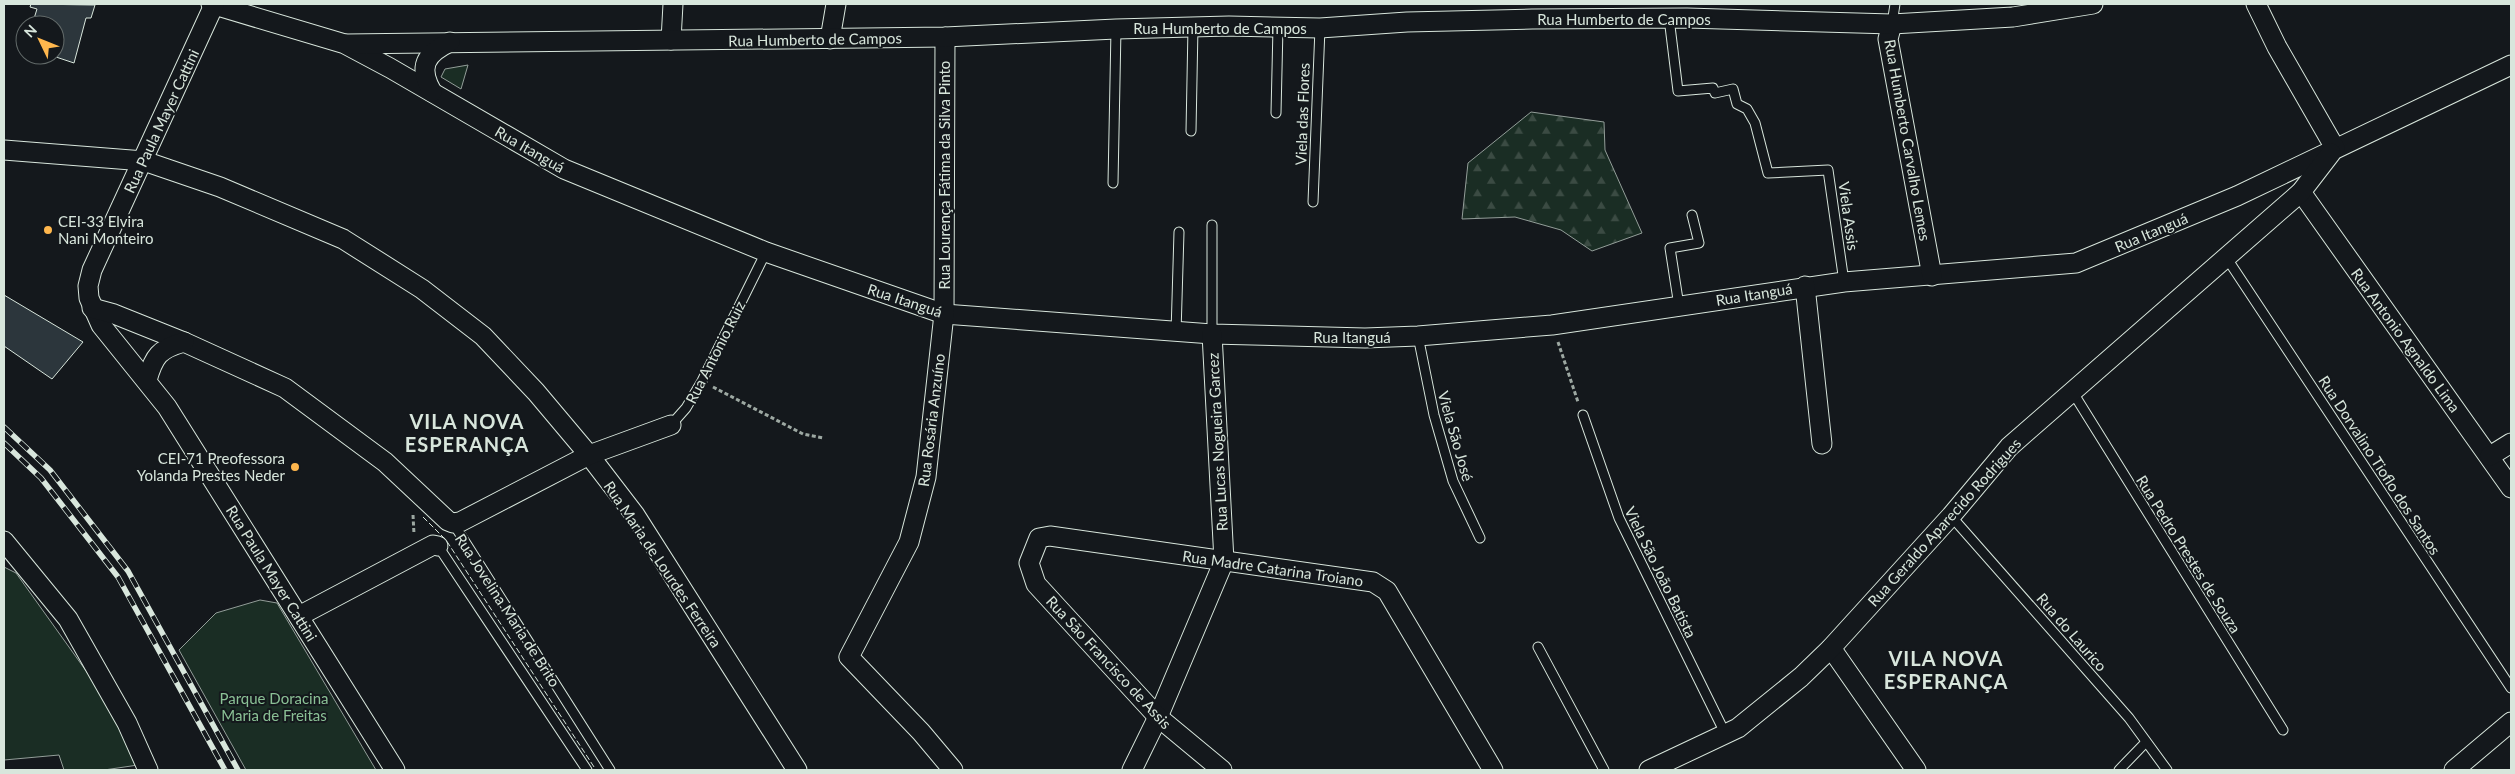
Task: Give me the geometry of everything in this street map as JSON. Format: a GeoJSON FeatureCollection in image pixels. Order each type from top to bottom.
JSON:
{"type":"FeatureCollection","features":[{"type":"Feature","properties":{"kind":"street","name":"Rua Itanguá"},"geometry":{"type":"LineString","coordinates":[[213,4],[345,44],[564,169],[766,252],[944,314],[1212,334],[1366,338],[1418,336],[1552,325],[1805,286],[2076,264],[2257,187],[2511,65]]}},
{"type":"Feature","properties":{"kind":"street","name":"Rua Paula Mayer Cattini"},"geometry":{"type":"LineString","coordinates":[[213,4],[144,161],[92,270],[88,286],[92,308],[100,326],[129,358],[167,407],[395,770]]}},
{"type":"Feature","properties":{"kind":"street"},"geometry":{"type":"LineString","coordinates":[[671,40],[673,4]]}},
{"type":"Feature","properties":{"kind":"street"},"geometry":{"type":"LineString","coordinates":[[830,39],[836,4]]}},
{"type":"Feature","properties":{"kind":"street","name":"Rua Humberto de Campos"},"geometry":{"type":"LineString","coordinates":[[345,44],[944,37],[1193,27],[1320,28],[1532,11],[1669,18],[1892,24],[2013,17],[2036,8],[2093,4]]}},
{"type":"Feature","properties":{"kind":"street"},"geometry":{"type":"LineString","coordinates":[[2256,4],[2277,48],[2335,148]]}},
{"type":"Feature","properties":{"kind":"street","name":"Rua Humberto Carvalho Lemes"},"geometry":{"type":"LineString","coordinates":[[1892,24],[1888,39],[1932,276]]}},
{"type":"Feature","properties":{"kind":"street","name":"Rua Lourença Fátima da Silva Pinto"},"geometry":{"type":"LineString","coordinates":[[944,37],[944,314]]}},
{"type":"Feature","properties":{"kind":"street"},"geometry":{"type":"LineString","coordinates":[[432,92],[424,76],[428,58],[436,49],[450,42]]}},
{"type":"Feature","properties":{"kind":"street","name":"Rua Geraldo Aparecido Rodrigues"},"geometry":{"type":"LineString","coordinates":[[1649,770],[1738,728],[1831,648],[1951,516],[2009,447],[2301,192],[2335,148]]}},
{"type":"Feature","properties":{"kind":"street","name":"Rua Maria de Lourdes Ferreira"},"geometry":{"type":"LineString","coordinates":[[4,150],[144,161],[220,186],[294,216],[343,239],[422,289],[483,336],[536,392],[589,455],[635,515],[797,770]]}},
{"type":"Feature","properties":{"kind":"street"},"geometry":{"type":"LineString","coordinates":[[2257,187],[2268,190],[2276,198],[2275,209],[2268,220]]}},
{"type":"Feature","properties":{"kind":"street","name":"Rua Antonio Agnaldo Lima"},"geometry":{"type":"LineString","coordinates":[[2301,192],[2511,488]]}},
{"type":"Feature","properties":{"kind":"street"},"geometry":{"type":"LineString","coordinates":[[1805,286],[1822,444]]}},
{"type":"Feature","properties":{"kind":"street","name":"Rua Jovelina Maria de Brito"},"geometry":{"type":"LineString","coordinates":[[92,308],[184,342],[285,388],[386,462],[453,523]]}},
{"type":"Feature","properties":{"kind":"street","name":"Rua Rosária Anzuíno"},"geometry":{"type":"LineString","coordinates":[[944,314],[926,477],[909,542],[849,657],[921,732],[953,770]]}},
{"type":"Feature","properties":{"kind":"street"},"geometry":{"type":"LineString","coordinates":[[110,336],[134,322]]}},
{"type":"Feature","properties":{"kind":"street","name":"Rua Lucas Nogueira Garcez"},"geometry":{"type":"LineString","coordinates":[[1132,770],[1158,717],[1224,561],[1212,334]]}},
{"type":"Feature","properties":{"kind":"street"},"geometry":{"type":"LineString","coordinates":[[129,358],[160,352],[184,342]]}},
{"type":"Feature","properties":{"kind":"street"},"geometry":{"type":"LineString","coordinates":[[146,380],[152,364],[160,352]]}},
{"type":"Feature","properties":{"kind":"street","name":"Rua Antonio Ruiz"},"geometry":{"type":"LineString","coordinates":[[453,523],[460,522],[589,455],[671,425]]}},
{"type":"Feature","properties":{"kind":"street"},"geometry":{"type":"LineString","coordinates":[[2490,456],[2511,443]]}},
{"type":"Feature","properties":{"kind":"street","name":"Rua Madre Catarina Troiano"},"geometry":{"type":"LineString","coordinates":[[1040,538],[1050,536],[1373,582],[1387,591],[1493,770]]}},
{"type":"Feature","properties":{"kind":"street","name":"Rua São Francisco de Assis"},"geometry":{"type":"LineString","coordinates":[[1040,538],[1029,563],[1036,584],[1158,717],[1222,770]]}},
{"type":"Feature","properties":{"kind":"street"},"geometry":{"type":"LineString","coordinates":[[4,541],[68,619],[127,722],[148,770]]}},
{"type":"Feature","properties":{"kind":"street"},"geometry":{"type":"LineString","coordinates":[[299,616],[433,545],[438,546]]}},
{"type":"Feature","properties":{"kind":"street"},"geometry":{"type":"LineString","coordinates":[[1831,648],[1916,770]]}},
{"type":"Feature","properties":{"kind":"street"},"geometry":{"type":"LineString","coordinates":[[2454,770],[2511,722]]}},
{"type":"Feature","properties":{"kind":"lane","name":"Rua Humberto Carvalho Lemes"},"geometry":{"type":"LineString","coordinates":[[1892,24],[1895,4]]}},
{"type":"Feature","properties":{"kind":"lane","name":"Viela Assis"},"geometry":{"type":"LineString","coordinates":[[1669,18],[1678,90],[1713,88],[1715,92],[1733,89],[1737,104],[1748,109],[1755,123],[1768,173],[1828,170],[1844,282]]}},
{"type":"Feature","properties":{"kind":"lane"},"geometry":{"type":"LineString","coordinates":[[1192,132],[1193,27]]}},
{"type":"Feature","properties":{"kind":"lane"},"geometry":{"type":"LineString","coordinates":[[1276,113],[1278,27]]}},
{"type":"Feature","properties":{"kind":"lane","name":"Viela das Flores"},"geometry":{"type":"LineString","coordinates":[[1313,202],[1320,28]]}},
{"type":"Feature","properties":{"kind":"lane"},"geometry":{"type":"LineString","coordinates":[[1113,183],[1116,29]]}},
{"type":"Feature","properties":{"kind":"lane"},"geometry":{"type":"LineString","coordinates":[[1679,306],[1670,248],[1699,244],[1692,215]]}},
{"type":"Feature","properties":{"kind":"lane"},"geometry":{"type":"LineString","coordinates":[[1212,225],[1212,334]]}},
{"type":"Feature","properties":{"kind":"lane"},"geometry":{"type":"LineString","coordinates":[[1176,332],[1178,232]]}},
{"type":"Feature","properties":{"kind":"lane","name":"Rua Antonio Ruiz"},"geometry":{"type":"LineString","coordinates":[[671,425],[686,408],[702,381],[766,252]]}},
{"type":"Feature","properties":{"kind":"lane","name":"Rua Dorvalino Tioflo dos Santos"},"geometry":{"type":"LineString","coordinates":[[2226,257],[2511,688]]}},
{"type":"Feature","properties":{"kind":"lane","name":"Viela São José"},"geometry":{"type":"LineString","coordinates":[[1418,336],[1434,415],[1453,481],[1480,538]]}},
{"type":"Feature","properties":{"kind":"lane","name":"Rua Pedro Prestes de Souza"},"geometry":{"type":"LineString","coordinates":[[2072,391],[2283,730]]}},
{"type":"Feature","properties":{"kind":"lane","name":"Viela São João Batista"},"geometry":{"type":"LineString","coordinates":[[1583,415],[1619,518],[1726,735]]}},
{"type":"Feature","properties":{"kind":"lane","name":"Rua do Laurico"},"geometry":{"type":"LineString","coordinates":[[1951,516],[2129,718],[2167,770]]}},
{"type":"Feature","properties":{"kind":"lane","name":"Rua Jovelina Maria de Brito"},"geometry":{"type":"LineString","coordinates":[[453,523],[610,770]]}},
{"type":"Feature","properties":{"kind":"lane","name":"Rua Jovelina Maria de Brito"},"geometry":{"type":"LineString","coordinates":[[438,546],[587,770]]}},
{"type":"Feature","properties":{"kind":"lane"},"geometry":{"type":"LineString","coordinates":[[1538,647],[1604,770]]}},
{"type":"Feature","properties":{"kind":"lane"},"geometry":{"type":"LineString","coordinates":[[2119,770],[2146,742]]}},
{"type":"Feature","properties":{"kind":"path"},"geometry":{"type":"LineString","coordinates":[[1552,325],[1583,415]]}},
{"type":"Feature","properties":{"kind":"path"},"geometry":{"type":"LineString","coordinates":[[702,381],[804,434],[823,438]]}},
{"type":"Feature","properties":{"kind":"path"},"geometry":{"type":"LineString","coordinates":[[413,487],[414,555]]}},
{"type":"Feature","properties":{"kind":"green space"},"geometry":{"type":"Polygon","coordinates":[[[468,65],[461,89],[441,77],[445,69],[468,65]]]}},
{"type":"Feature","properties":{"kind":"green space"},"geometry":{"type":"Polygon","coordinates":[[[1531,112],[1604,122],[1605,150],[1642,233],[1592,251],[1561,230],[1515,217],[1462,219],[1468,163],[1531,112]]]}},
{"type":"Feature","properties":{"kind":"green space"},"geometry":{"type":"Polygon","coordinates":[[[4,567],[16,573],[99,689],[138,765],[104,770],[64,770],[59,755],[4,760],[4,567]]]}},
{"type":"Feature","properties":{"kind":"green space","name":"Parque Doracina Maria de Freitas"},"geometry":{"type":"Polygon","coordinates":[[[260,600],[277,603],[376,770],[246,770],[179,650],[216,613],[260,600]]]}},
{"type":"Feature","properties":{"kind":"building"},"geometry":{"type":"Polygon","coordinates":[[[31,4],[95,5],[91,18],[86,18],[74,63],[65,60],[65,15],[35,15],[37,9],[30,7],[31,4]]]}},
{"type":"Feature","properties":{"kind":"building"},"geometry":{"type":"Polygon","coordinates":[[[4,295],[83,342],[52,379],[4,346],[4,295]]]}},
{"type":"Feature","properties":{"kind":"railway"},"geometry":{"type":"LineString","coordinates":[[4,427],[50,470],[128,571],[238,770]]}},
{"type":"Feature","properties":{"kind":"railway"},"geometry":{"type":"LineString","coordinates":[[4,443],[41,478],[118,577],[225,770]]}},
{"type":"Feature","properties":{"kind":"fence"},"geometry":{"type":"LineString","coordinates":[[423,517],[446,540],[596,770]]}},
{"type":"Feature","properties":{"kind":"place","name":"CEI-33 Elvira Nani Monteiro"},"geometry":{"type":"Point","coordinates":[48,230]}},
{"type":"Feature","properties":{"kind":"place","name":"CEI-71 Preofessora Yolanda Prestes Neder"},"geometry":{"type":"Point","coordinates":[295,467]}},
{"type":"Feature","properties":{"kind":"district","name":"VILA NOVA ESPERANÇA"},"geometry":{"type":"Point","coordinates":[467,432]}},
{"type":"Feature","properties":{"kind":"district","name":"VILA NOVA ESPERANÇA"},"geometry":{"type":"Point","coordinates":[1946,670]}}]}
